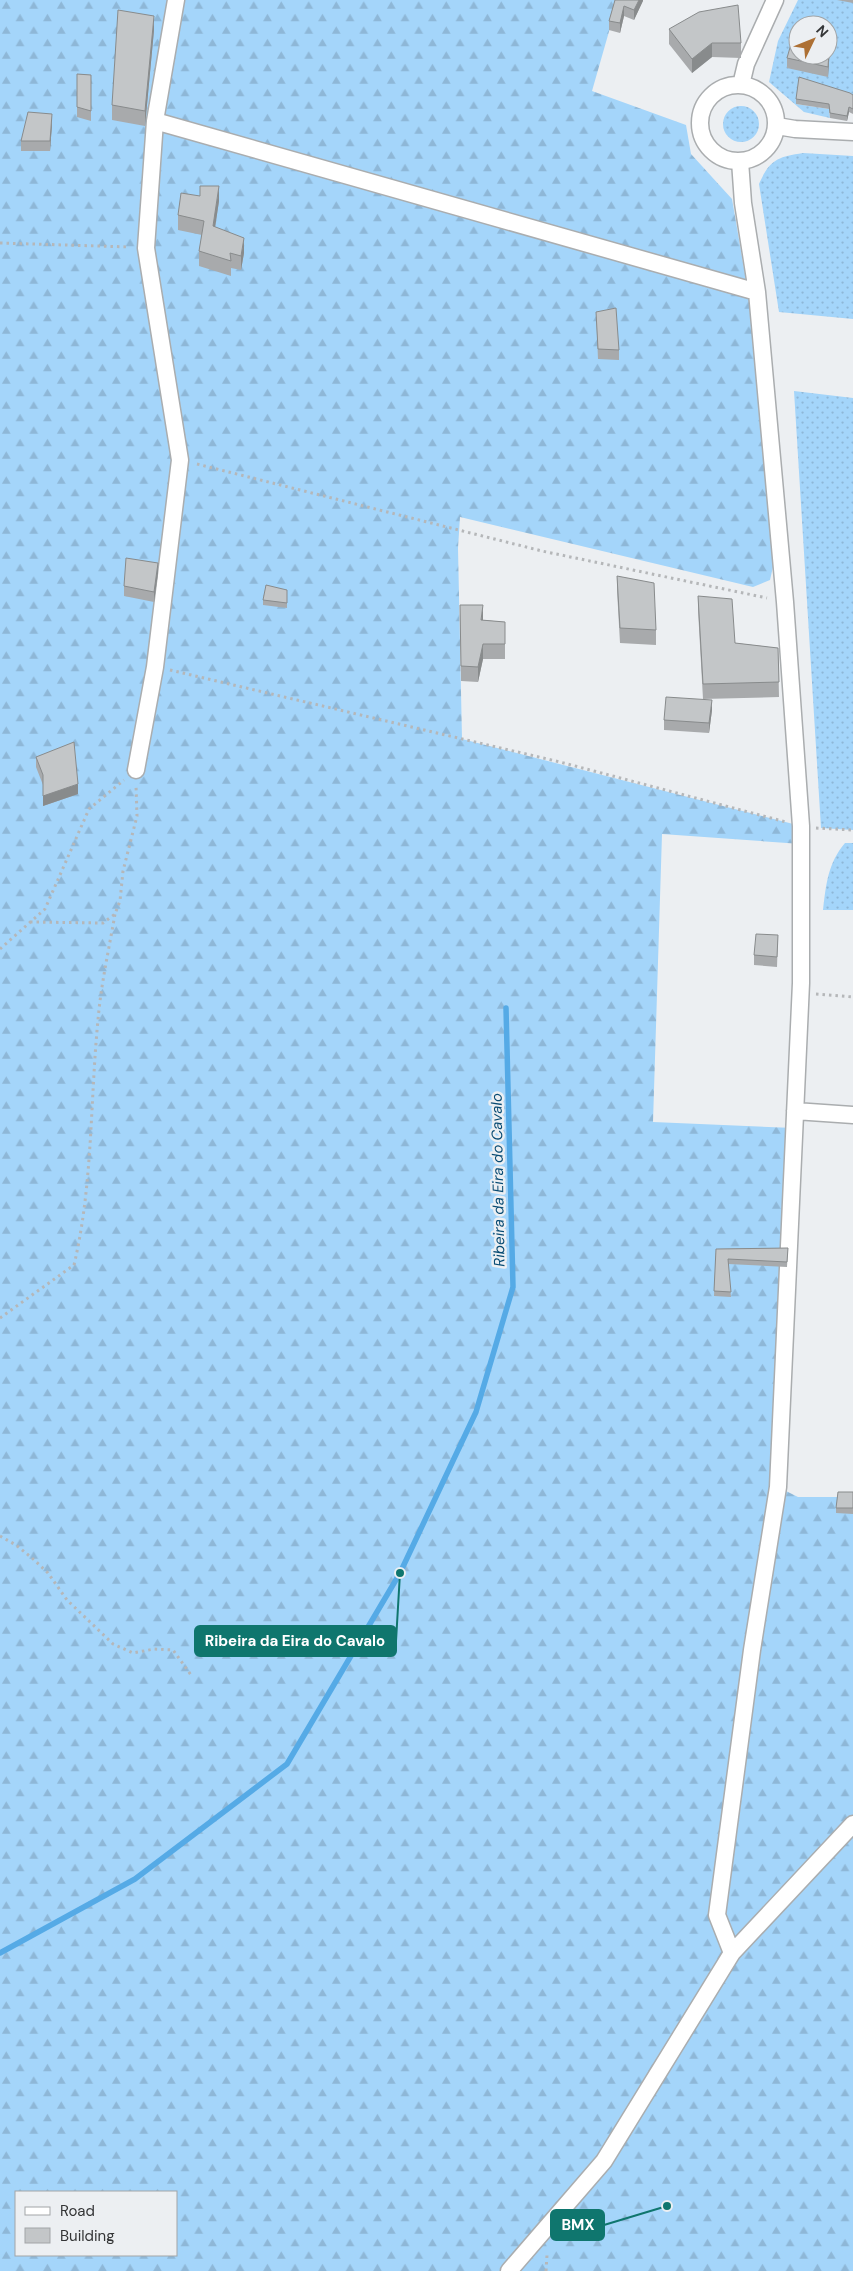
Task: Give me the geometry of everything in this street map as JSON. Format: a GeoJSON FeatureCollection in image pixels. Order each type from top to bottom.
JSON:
{"type":"FeatureCollection","features":[{"type":"Feature","properties":{"kind":"street"},"geometry":{"type":"LineString","coordinates":[[136,770],[155,666],[180,460],[146,248],[155,121],[176,0]]}},
{"type":"Feature","properties":{"kind":"street"},"geometry":{"type":"LineString","coordinates":[[741,85],[746,64],[775,0]]}},
{"type":"Feature","properties":{"kind":"street"},"geometry":{"type":"LineString","coordinates":[[741,85],[752,88],[767,98],[776,114],[776,126],[769,146],[756,157],[740,161],[728,160],[716,154],[708,146],[702,135],[700,122],[702,110],[717,91],[728,86],[741,85]]}},
{"type":"Feature","properties":{"kind":"street"},"geometry":{"type":"LineString","coordinates":[[155,121],[757,292]]}},
{"type":"Feature","properties":{"kind":"street"},"geometry":{"type":"LineString","coordinates":[[776,126],[795,129],[853,132]]}},
{"type":"Feature","properties":{"kind":"street"},"geometry":{"type":"LineString","coordinates":[[732,1953],[717,1915],[752,1650],[778,1488],[794,1111],[801,994],[801,826],[785,602],[757,292],[743,203],[740,161]]}},
{"type":"Feature","properties":{"kind":"street"},"geometry":{"type":"LineString","coordinates":[[794,1111],[853,1115]]}},
{"type":"Feature","properties":{"kind":"street"},"geometry":{"type":"LineString","coordinates":[[509,2271],[604,2161],[732,1953],[853,1824]]}},
{"type":"Feature","properties":{"kind":"path"},"geometry":{"type":"LineString","coordinates":[[0,243],[146,248]]}},
{"type":"Feature","properties":{"kind":"path"},"geometry":{"type":"LineString","coordinates":[[180,460],[542,551],[785,602]]}},
{"type":"Feature","properties":{"kind":"path"},"geometry":{"type":"LineString","coordinates":[[155,666],[560,762],[801,826],[853,830]]}},
{"type":"Feature","properties":{"kind":"path"},"geometry":{"type":"LineString","coordinates":[[0,1318],[74,1265],[79,1246],[88,1171],[98,1020],[114,914],[120,901],[123,871],[137,816],[136,770]]}},
{"type":"Feature","properties":{"kind":"path"},"geometry":{"type":"LineString","coordinates":[[0,949],[45,909],[89,808],[136,770]]}},
{"type":"Feature","properties":{"kind":"path"},"geometry":{"type":"LineString","coordinates":[[30,922],[103,923],[114,914]]}},
{"type":"Feature","properties":{"kind":"path"},"geometry":{"type":"LineString","coordinates":[[801,994],[853,997]]}},
{"type":"Feature","properties":{"kind":"path"},"geometry":{"type":"LineString","coordinates":[[0,1536],[32,1558],[48,1573],[67,1600],[113,1644],[133,1653],[154,1648],[173,1650],[191,1675]]}},
{"type":"Feature","properties":{"kind":"green space"},"geometry":{"type":"Polygon","coordinates":[[[0,0],[618,0],[592,91],[686,125],[691,154],[732,199],[754,326],[775,558],[770,580],[753,587],[460,517],[458,548],[462,739],[801,826],[801,844],[662,834],[653,1122],[794,1128],[778,1487],[798,1497],[853,1497],[853,2271],[0,2271],[0,0]]]}},
{"type":"Feature","properties":{"kind":"green space"},"geometry":{"type":"Polygon","coordinates":[[[798,0],[853,0],[853,100],[796,104],[829,109],[830,118],[804,112],[769,82],[778,41],[788,20],[788,65],[838,65],[838,15],[791,15],[798,0]]]}},
{"type":"Feature","properties":{"kind":"green space"},"geometry":{"type":"Polygon","coordinates":[[[741,106],[754,111],[759,124],[754,137],[741,142],[728,137],[723,124],[728,111],[741,106]]]}},
{"type":"Feature","properties":{"kind":"green space"},"geometry":{"type":"Polygon","coordinates":[[[803,153],[853,156],[853,319],[779,312],[759,184],[771,164],[781,158],[803,153]]]}},
{"type":"Feature","properties":{"kind":"green space"},"geometry":{"type":"Polygon","coordinates":[[[794,391],[853,398],[853,830],[821,828],[794,391]]]}},
{"type":"Feature","properties":{"kind":"green space"},"geometry":{"type":"Polygon","coordinates":[[[845,843],[853,843],[853,910],[823,910],[831,866],[845,843]]]}},
{"type":"Feature","properties":{"kind":"building"},"geometry":{"type":"Polygon","coordinates":[[[615,0],[639,0],[634,10],[624,6],[620,23],[609,21],[615,0]]]}},
{"type":"Feature","properties":{"kind":"building"},"geometry":{"type":"Polygon","coordinates":[[[738,5],[741,43],[712,43],[692,59],[669,29],[699,12],[738,5]]]}},
{"type":"Feature","properties":{"kind":"building"},"geometry":{"type":"Polygon","coordinates":[[[118,10],[154,16],[145,111],[112,105],[118,10]]]}},
{"type":"Feature","properties":{"kind":"building"},"geometry":{"type":"Polygon","coordinates":[[[77,74],[91,75],[91,111],[77,107],[77,74]]]}},
{"type":"Feature","properties":{"kind":"building"},"geometry":{"type":"Polygon","coordinates":[[[799,77],[850,93],[853,95],[853,109],[849,107],[847,116],[830,113],[829,104],[796,99],[799,77]]]}},
{"type":"Feature","properties":{"kind":"building"},"geometry":{"type":"Polygon","coordinates":[[[28,112],[52,114],[50,141],[21,141],[28,112]]]}},
{"type":"Feature","properties":{"kind":"building"},"geometry":{"type":"Polygon","coordinates":[[[200,186],[219,186],[213,226],[244,238],[241,256],[230,253],[231,261],[199,251],[204,221],[178,215],[181,193],[200,196],[200,186]]]}},
{"type":"Feature","properties":{"kind":"building"},"geometry":{"type":"Polygon","coordinates":[[[616,308],[619,350],[598,349],[596,312],[616,308]]]}},
{"type":"Feature","properties":{"kind":"building"},"geometry":{"type":"Polygon","coordinates":[[[126,558],[158,563],[154,592],[124,586],[126,558]]]}},
{"type":"Feature","properties":{"kind":"building"},"geometry":{"type":"Polygon","coordinates":[[[617,576],[654,583],[656,630],[620,628],[617,576]]]}},
{"type":"Feature","properties":{"kind":"building"},"geometry":{"type":"Polygon","coordinates":[[[266,585],[287,590],[287,603],[263,600],[266,585]]]}},
{"type":"Feature","properties":{"kind":"building"},"geometry":{"type":"Polygon","coordinates":[[[698,596],[732,599],[735,643],[778,648],[779,682],[703,684],[698,596]]]}},
{"type":"Feature","properties":{"kind":"building"},"geometry":{"type":"Polygon","coordinates":[[[460,605],[483,605],[481,620],[505,622],[505,644],[483,644],[478,667],[461,666],[460,605]]]}},
{"type":"Feature","properties":{"kind":"building"},"geometry":{"type":"Polygon","coordinates":[[[666,697],[712,700],[709,723],[664,720],[666,697]]]}},
{"type":"Feature","properties":{"kind":"building"},"geometry":{"type":"Polygon","coordinates":[[[74,742],[78,784],[43,796],[43,775],[36,757],[74,742]]]}},
{"type":"Feature","properties":{"kind":"building"},"geometry":{"type":"Polygon","coordinates":[[[756,934],[778,935],[777,957],[754,955],[756,934]]]}},
{"type":"Feature","properties":{"kind":"building"},"geometry":{"type":"Polygon","coordinates":[[[788,1248],[787,1262],[728,1259],[731,1292],[714,1291],[716,1249],[788,1248]]]}},
{"type":"Feature","properties":{"kind":"building"},"geometry":{"type":"Polygon","coordinates":[[[838,1492],[853,1492],[853,1508],[836,1508],[838,1492]]]}},
{"type":"Feature","properties":{"kind":"waterway","name":"Ribeira da Eira do Cavalo"},"geometry":{"type":"LineString","coordinates":[[0,1953],[135,1879],[287,1764],[400,1573],[476,1412],[513,1287],[506,1008]]}},
{"type":"Feature","properties":{"kind":"place","name":"Ribeira da Eira do Cavalo"},"geometry":{"type":"Point","coordinates":[400,1573]}},
{"type":"Feature","properties":{"kind":"place","name":"BMX"},"geometry":{"type":"Point","coordinates":[667,2206]}}]}
